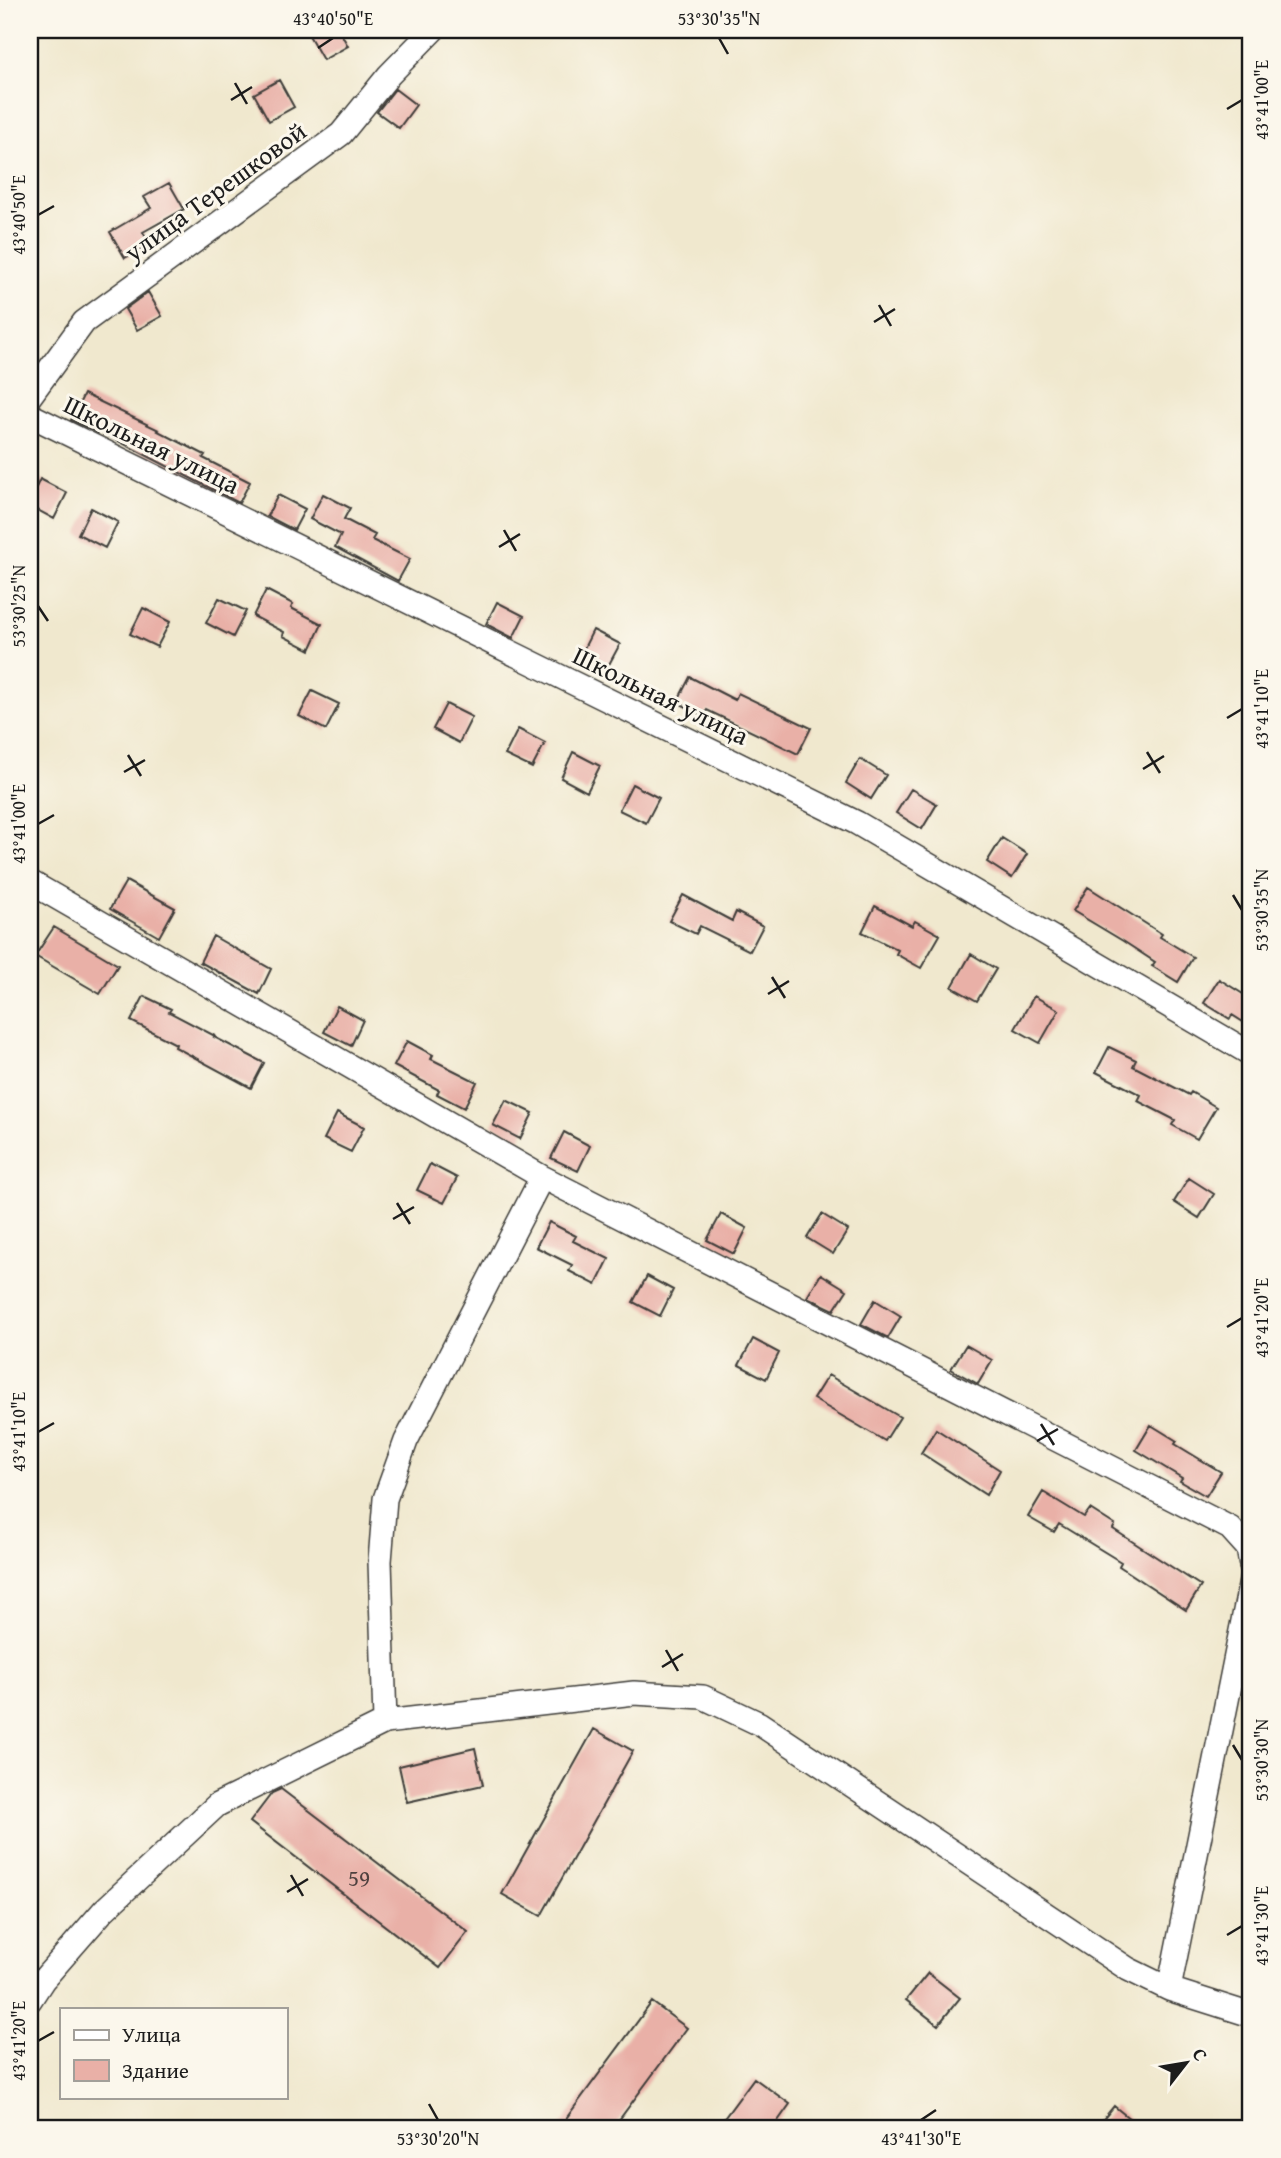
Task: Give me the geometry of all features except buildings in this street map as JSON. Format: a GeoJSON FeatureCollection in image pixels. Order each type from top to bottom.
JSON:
{"type":"FeatureCollection","features":[{"type":"Feature","properties":{"kind":"street","name":"улица Терешковой"},"geometry":{"type":"LineString","coordinates":[[30,397],[84,322],[341,134],[388,75],[433,30]]}},
{"type":"Feature","properties":{"kind":"street","name":"Школьная улица"},"geometry":{"type":"LineString","coordinates":[[30,415],[857,823],[1251,1054]]}},
{"type":"Feature","properties":{"kind":"street"},"geometry":{"type":"LineString","coordinates":[[30,882],[542,1177],[1230,1528],[1248,1548],[1251,1565]]}},
{"type":"Feature","properties":{"kind":"street"},"geometry":{"type":"LineString","coordinates":[[385,1722],[380,1561],[385,1499],[405,1441],[542,1177]]}},
{"type":"Feature","properties":{"kind":"street"},"geometry":{"type":"LineString","coordinates":[[1169,1989],[1251,1581]]}},
{"type":"Feature","properties":{"kind":"street"},"geometry":{"type":"LineString","coordinates":[[30,2000],[43,1980],[104,1910],[217,1805],[385,1722],[634,1693],[703,1697],[760,1724],[1128,1969],[1169,1989],[1251,2015]]}}]}
